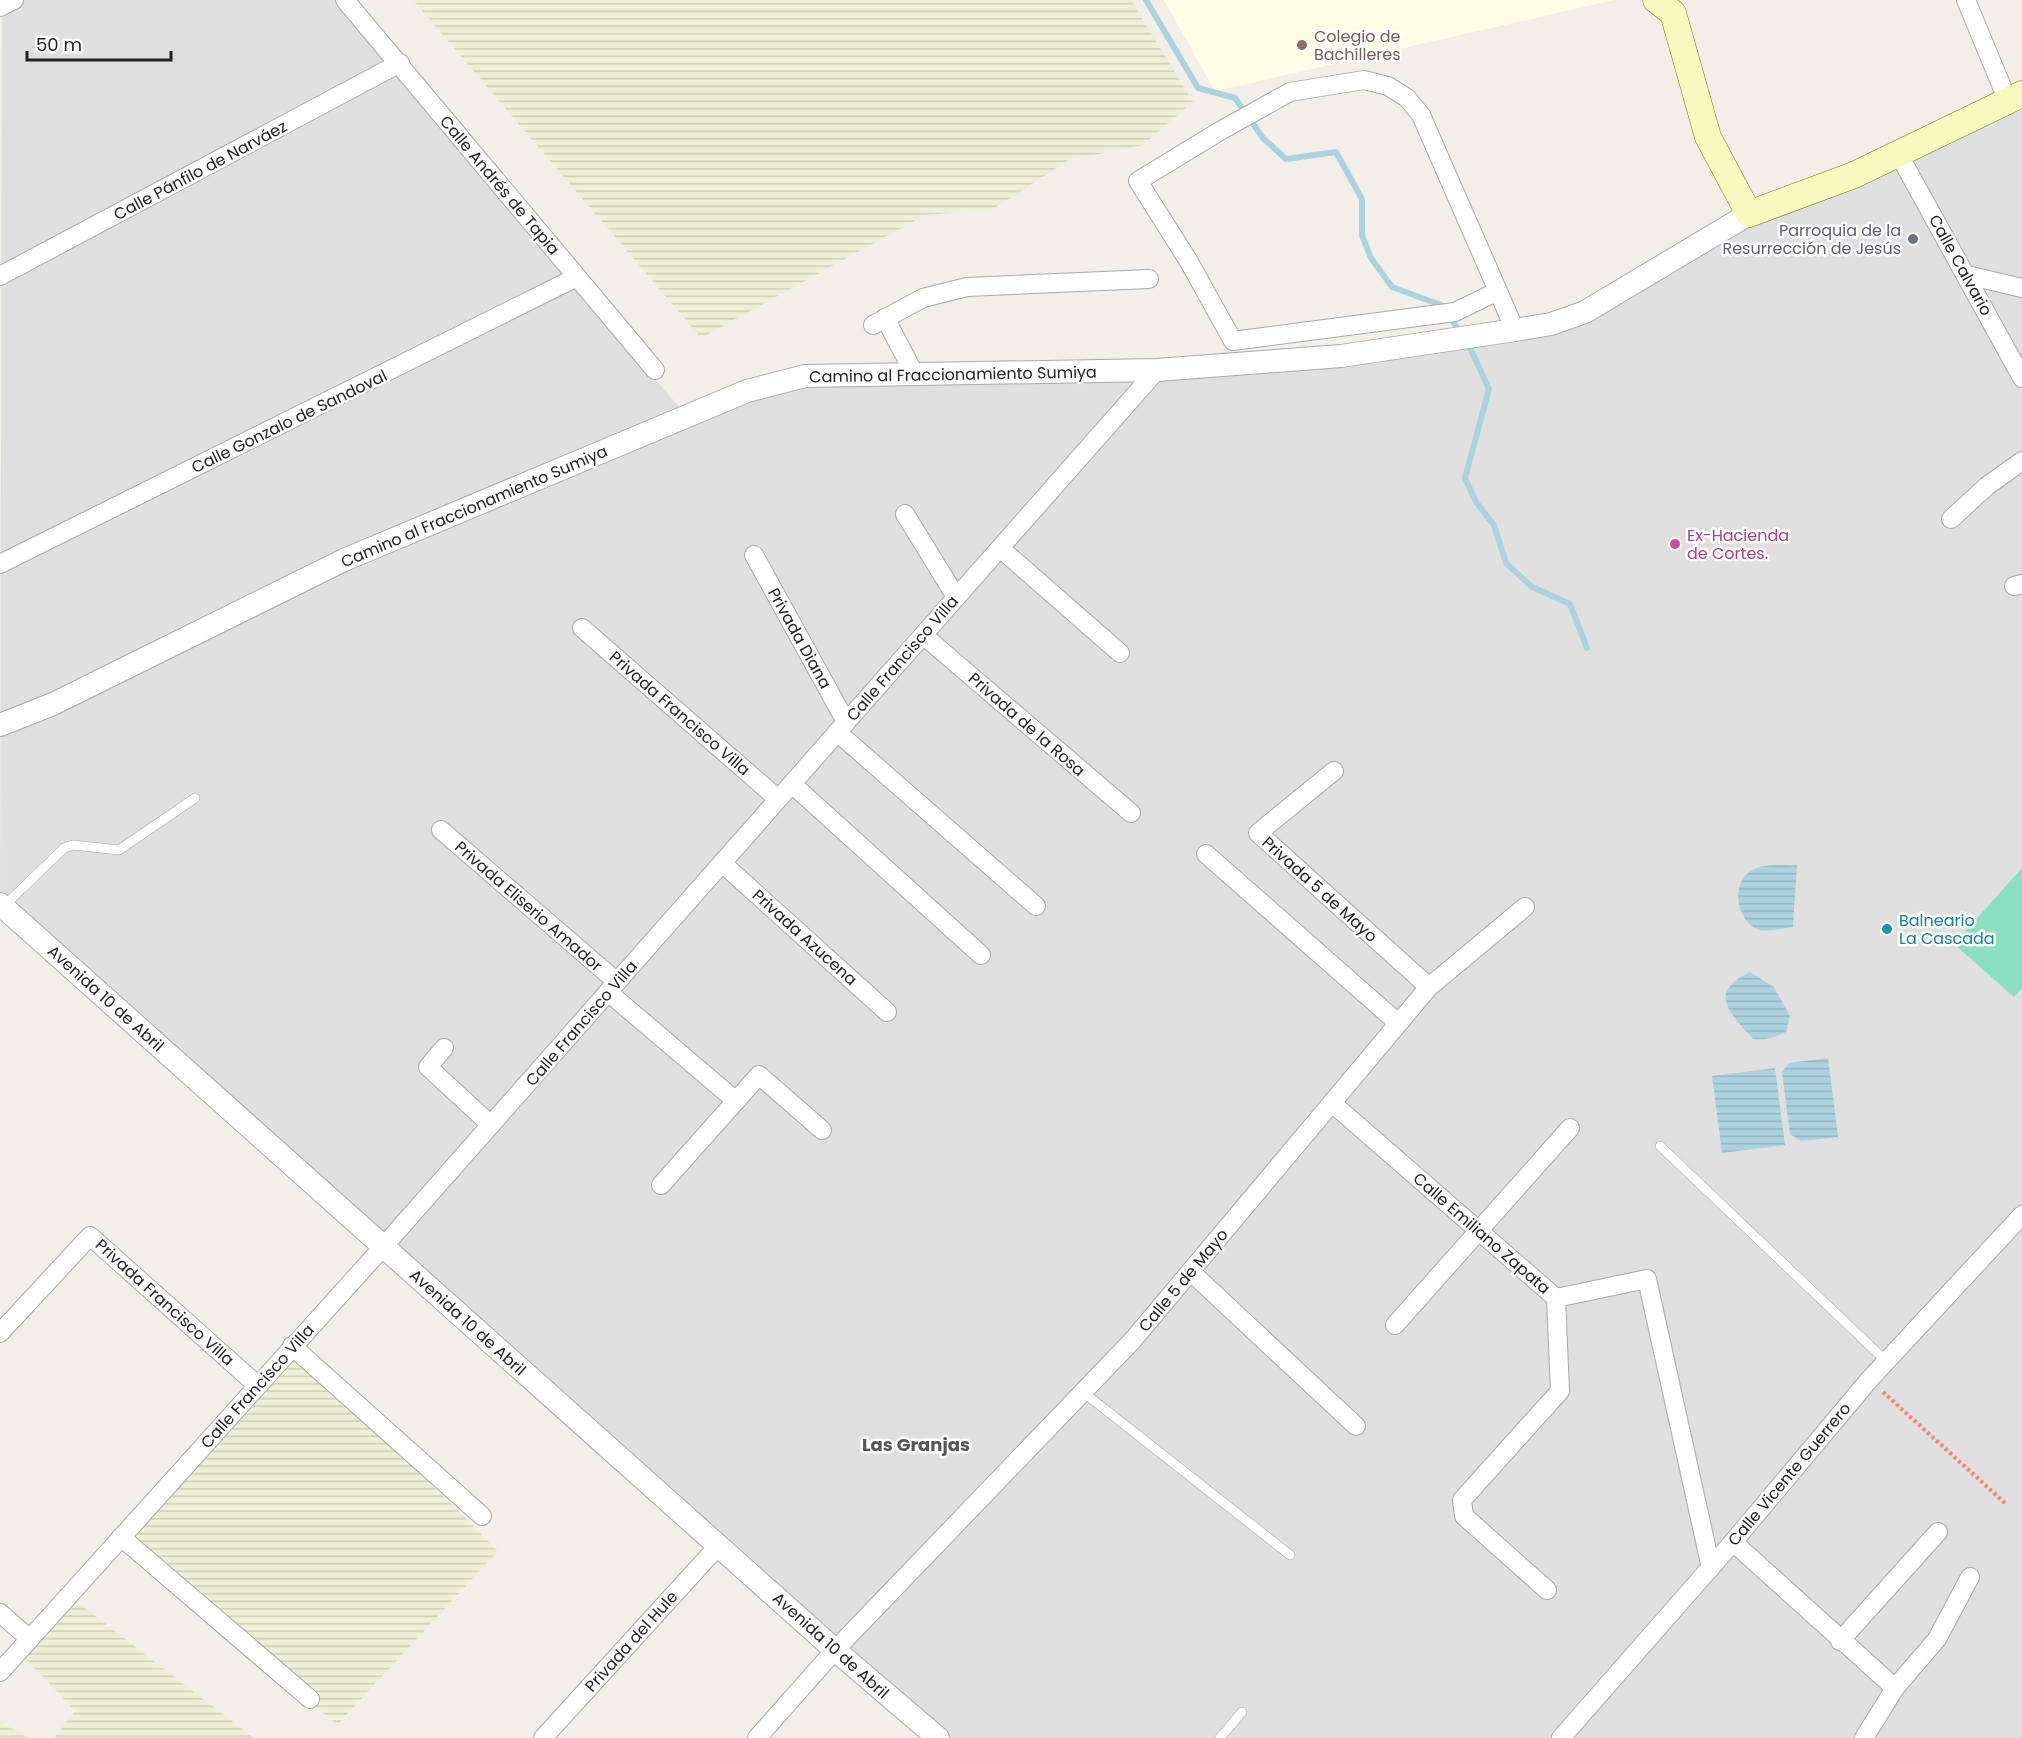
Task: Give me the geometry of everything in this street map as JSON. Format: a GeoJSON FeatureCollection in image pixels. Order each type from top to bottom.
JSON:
{"type":"FeatureCollection","features":[{"type":"Feature","properties":{"kind":"main road"},"geometry":{"type":"LineString","coordinates":[[1669,4],[1708,137],[1749,214]]}},
{"type":"Feature","properties":{"kind":"main road","name":"Camino al Fraccionamiento Sumiya"},"geometry":{"type":"LineString","coordinates":[[1749,214],[1854,175],[2015,97]]}},
{"type":"Feature","properties":{"kind":"street"},"geometry":{"type":"LineString","coordinates":[[0,7],[14,0]]}},
{"type":"Feature","properties":{"kind":"street","name":"Calle Andrés de Tapia"},"geometry":{"type":"LineString","coordinates":[[345,0],[655,370]]}},
{"type":"Feature","properties":{"kind":"street"},"geometry":{"type":"LineString","coordinates":[[1966,0],[2015,97]]}},
{"type":"Feature","properties":{"kind":"street","name":"Calle Pánfilo de Narváez"},"geometry":{"type":"LineString","coordinates":[[0,276],[400,63]]}},
{"type":"Feature","properties":{"kind":"street"},"geometry":{"type":"LineString","coordinates":[[1498,291],[1455,312],[1233,341],[1188,260],[1138,181],[1290,92],[1364,80],[1388,86],[1407,98],[1421,115],[1498,291],[1515,330]]}},
{"type":"Feature","properties":{"kind":"street","name":"Calle Calvario"},"geometry":{"type":"LineString","coordinates":[[1898,153],[2022,378]]}},
{"type":"Feature","properties":{"kind":"street","name":"Camino al Fraccionamiento Sumiya"},"geometry":{"type":"LineString","coordinates":[[0,725],[53,704],[344,560],[747,391],[806,376],[1157,370],[1341,356],[1551,324],[1585,312],[1749,214]]}},
{"type":"Feature","properties":{"kind":"street"},"geometry":{"type":"LineString","coordinates":[[1967,275],[2022,288]]}},
{"type":"Feature","properties":{"kind":"street","name":"Calle Gonzalo de Sandoval"},"geometry":{"type":"LineString","coordinates":[[0,564],[577,278]]}},
{"type":"Feature","properties":{"kind":"street"},"geometry":{"type":"LineString","coordinates":[[914,373],[879,321],[923,298],[967,287],[1149,279]]}},
{"type":"Feature","properties":{"kind":"street","name":"Calle Francisco Villa"},"geometry":{"type":"LineString","coordinates":[[0,1672],[383,1247],[1157,370]]}},
{"type":"Feature","properties":{"kind":"street"},"geometry":{"type":"LineString","coordinates":[[1951,519],[1987,486],[2022,461]]}},
{"type":"Feature","properties":{"kind":"street"},"geometry":{"type":"LineString","coordinates":[[904,513],[956,597]]}},
{"type":"Feature","properties":{"kind":"street"},"geometry":{"type":"LineString","coordinates":[[1000,548],[1120,653]]}},
{"type":"Feature","properties":{"kind":"street","name":"Privada Diana"},"geometry":{"type":"LineString","coordinates":[[754,555],[842,727],[1036,906]]}},
{"type":"Feature","properties":{"kind":"street","name":"Privada Francisco Villa"},"geometry":{"type":"LineString","coordinates":[[582,628],[778,799]]}},
{"type":"Feature","properties":{"kind":"street","name":"Privada de la Rosa"},"geometry":{"type":"LineString","coordinates":[[923,635],[1131,813]]}},
{"type":"Feature","properties":{"kind":"street","name":"Privada 5 de Mayo"},"geometry":{"type":"LineString","coordinates":[[1334,771],[1258,833],[1429,987]]}},
{"type":"Feature","properties":{"kind":"street"},"geometry":{"type":"LineString","coordinates":[[792,784],[981,955]]}},
{"type":"Feature","properties":{"kind":"street","name":"Privada Eliserio Amador"},"geometry":{"type":"LineString","coordinates":[[441,830],[736,1101]]}},
{"type":"Feature","properties":{"kind":"street"},"geometry":{"type":"LineString","coordinates":[[1206,854],[1398,1023]]}},
{"type":"Feature","properties":{"kind":"street","name":"Privada Azucena"},"geometry":{"type":"LineString","coordinates":[[722,863],[887,1011]]}},
{"type":"Feature","properties":{"kind":"street","name":"Avenida 10 de Abril"},"geometry":{"type":"LineString","coordinates":[[2,906],[835,1650],[938,1738]]}},
{"type":"Feature","properties":{"kind":"street","name":"Calle 5 de Mayo"},"geometry":{"type":"LineString","coordinates":[[835,1650],[1132,1341],[1429,987],[1525,907]]}},
{"type":"Feature","properties":{"kind":"street"},"geometry":{"type":"LineString","coordinates":[[444,1048],[428,1067],[491,1125]]}},
{"type":"Feature","properties":{"kind":"street"},"geometry":{"type":"LineString","coordinates":[[661,1185],[759,1075],[822,1130]]}},
{"type":"Feature","properties":{"kind":"street","name":"Calle Emiliano Zapata"},"geometry":{"type":"LineString","coordinates":[[1332,1103],[1556,1298],[1647,1279],[1711,1568]]}},
{"type":"Feature","properties":{"kind":"street"},"geometry":{"type":"LineString","coordinates":[[1395,1325],[1570,1128]]}},
{"type":"Feature","properties":{"kind":"street","name":"Calle Vicente Guerrero"},"geometry":{"type":"LineString","coordinates":[[1562,1738],[1711,1568],[1869,1380],[2022,1215]]}},
{"type":"Feature","properties":{"kind":"street","name":"Privada Francisco Villa"},"geometry":{"type":"LineString","coordinates":[[0,1333],[90,1236],[257,1385]]}},
{"type":"Feature","properties":{"kind":"street"},"geometry":{"type":"LineString","coordinates":[[1191,1272],[1356,1426]]}},
{"type":"Feature","properties":{"kind":"street"},"geometry":{"type":"LineString","coordinates":[[1548,1590],[1464,1516],[1462,1500],[1560,1391],[1556,1298]]}},
{"type":"Feature","properties":{"kind":"street"},"geometry":{"type":"LineString","coordinates":[[292,1346],[482,1516]]}},
{"type":"Feature","properties":{"kind":"street"},"geometry":{"type":"LineString","coordinates":[[1840,1641],[1938,1532]]}},
{"type":"Feature","properties":{"kind":"street"},"geometry":{"type":"LineString","coordinates":[[121,1537],[310,1699]]}},
{"type":"Feature","properties":{"kind":"street"},"geometry":{"type":"LineString","coordinates":[[1733,1542],[1840,1641],[1895,1688]]}},
{"type":"Feature","properties":{"kind":"street","name":"Privada del Hule"},"geometry":{"type":"LineString","coordinates":[[543,1738],[719,1545]]}},
{"type":"Feature","properties":{"kind":"street"},"geometry":{"type":"LineString","coordinates":[[1864,1738],[1895,1688],[1937,1639],[1970,1577]]}},
{"type":"Feature","properties":{"kind":"street"},"geometry":{"type":"LineString","coordinates":[[0,1613],[30,1639]]}},
{"type":"Feature","properties":{"kind":"street"},"geometry":{"type":"LineString","coordinates":[[757,1738],[835,1650]]}},
{"type":"Feature","properties":{"kind":"lane"},"geometry":{"type":"LineString","coordinates":[[2,906],[64,848],[74,845],[119,850],[195,798]]}},
{"type":"Feature","properties":{"kind":"lane"},"geometry":{"type":"LineString","coordinates":[[1660,1146],[1886,1361]]}},
{"type":"Feature","properties":{"kind":"lane"},"geometry":{"type":"LineString","coordinates":[[1083,1392],[1290,1556]]}},
{"type":"Feature","properties":{"kind":"lane"},"geometry":{"type":"LineString","coordinates":[[1220,1738],[1242,1712]]}},
{"type":"Feature","properties":{"kind":"path"},"geometry":{"type":"LineString","coordinates":[[1869,1380],[2006,1504]]}},
{"type":"Feature","properties":{"kind":"shaded area"},"geometry":{"type":"Polygon","coordinates":[[[2,0],[338,0],[560,271],[690,419],[806,378],[1154,381],[1584,318],[1704,243],[1890,157],[1997,89],[2022,82],[2022,1738],[924,1738],[0,907],[2,0]]]}},
{"type":"Feature","properties":{"kind":"shaded area"},"geometry":{"type":"Polygon","coordinates":[[[413,0],[1131,0],[1193,102],[1143,145],[1069,160],[993,209],[925,215],[701,338],[413,0]]]}},
{"type":"Feature","properties":{"kind":"shaded area","name":"Colegio de Bachilleres"},"geometry":{"type":"Polygon","coordinates":[[[1164,0],[1614,0],[1215,91],[1164,0]]]}},
{"type":"Feature","properties":{"kind":"shaded area"},"geometry":{"type":"Polygon","coordinates":[[[298,1350],[498,1551],[337,1725],[122,1542],[298,1350]]]}},
{"type":"Feature","properties":{"kind":"shaded area"},"geometry":{"type":"Polygon","coordinates":[[[72,1598],[254,1738],[54,1738],[75,1711],[22,1655],[72,1598]]]}},
{"type":"Feature","properties":{"kind":"shaded area"},"geometry":{"type":"Polygon","coordinates":[[[0,1722],[29,1738],[0,1738],[0,1722]]]}},
{"type":"Feature","properties":{"kind":"green space"},"geometry":{"type":"Polygon","coordinates":[[[2022,868],[2022,988],[2014,997],[1954,944],[2022,868]]]}},
{"type":"Feature","properties":{"kind":"water"},"geometry":{"type":"Polygon","coordinates":[[[1771,865],[1797,865],[1793,927],[1760,930],[1752,926],[1742,913],[1738,897],[1742,881],[1747,874],[1752,870],[1771,865]]]}},
{"type":"Feature","properties":{"kind":"water"},"geometry":{"type":"Polygon","coordinates":[[[1750,972],[1774,987],[1790,1016],[1786,1032],[1770,1038],[1753,1039],[1731,1012],[1726,996],[1729,988],[1750,972]]]}},
{"type":"Feature","properties":{"kind":"water"},"geometry":{"type":"Polygon","coordinates":[[[1828,1058],[1838,1137],[1801,1141],[1790,1134],[1782,1072],[1789,1063],[1828,1058]]]}},
{"type":"Feature","properties":{"kind":"water"},"geometry":{"type":"Polygon","coordinates":[[[1775,1068],[1785,1145],[1722,1153],[1712,1076],[1775,1068]]]}},
{"type":"Feature","properties":{"kind":"waterway"},"geometry":{"type":"LineString","coordinates":[[1146,0],[1198,88],[1235,98],[1263,138],[1286,159],[1336,152],[1362,199],[1362,235],[1371,258],[1392,287],[1441,305],[1461,333]]}},
{"type":"Feature","properties":{"kind":"waterway"},"geometry":{"type":"LineString","coordinates":[[1467,341],[1489,389],[1465,478],[1476,502],[1494,525],[1506,563],[1532,587],[1570,604],[1587,648]]}},
{"type":"Feature","properties":{"kind":"place","name":"Colegio de Bachilleres"},"geometry":{"type":"Point","coordinates":[1302,45]}},
{"type":"Feature","properties":{"kind":"place","name":"Parroquia de la Resurrección de Jesús"},"geometry":{"type":"Point","coordinates":[1913,239]}},
{"type":"Feature","properties":{"kind":"place","name":"Ex-Hacienda de Cortes."},"geometry":{"type":"Point","coordinates":[1675,544]}},
{"type":"Feature","properties":{"kind":"place","name":"Balneario La Cascada"},"geometry":{"type":"Point","coordinates":[1887,929]}},
{"type":"Feature","properties":{"kind":"district","name":"Las Granjas"},"geometry":{"type":"Point","coordinates":[916,1445]}}]}
